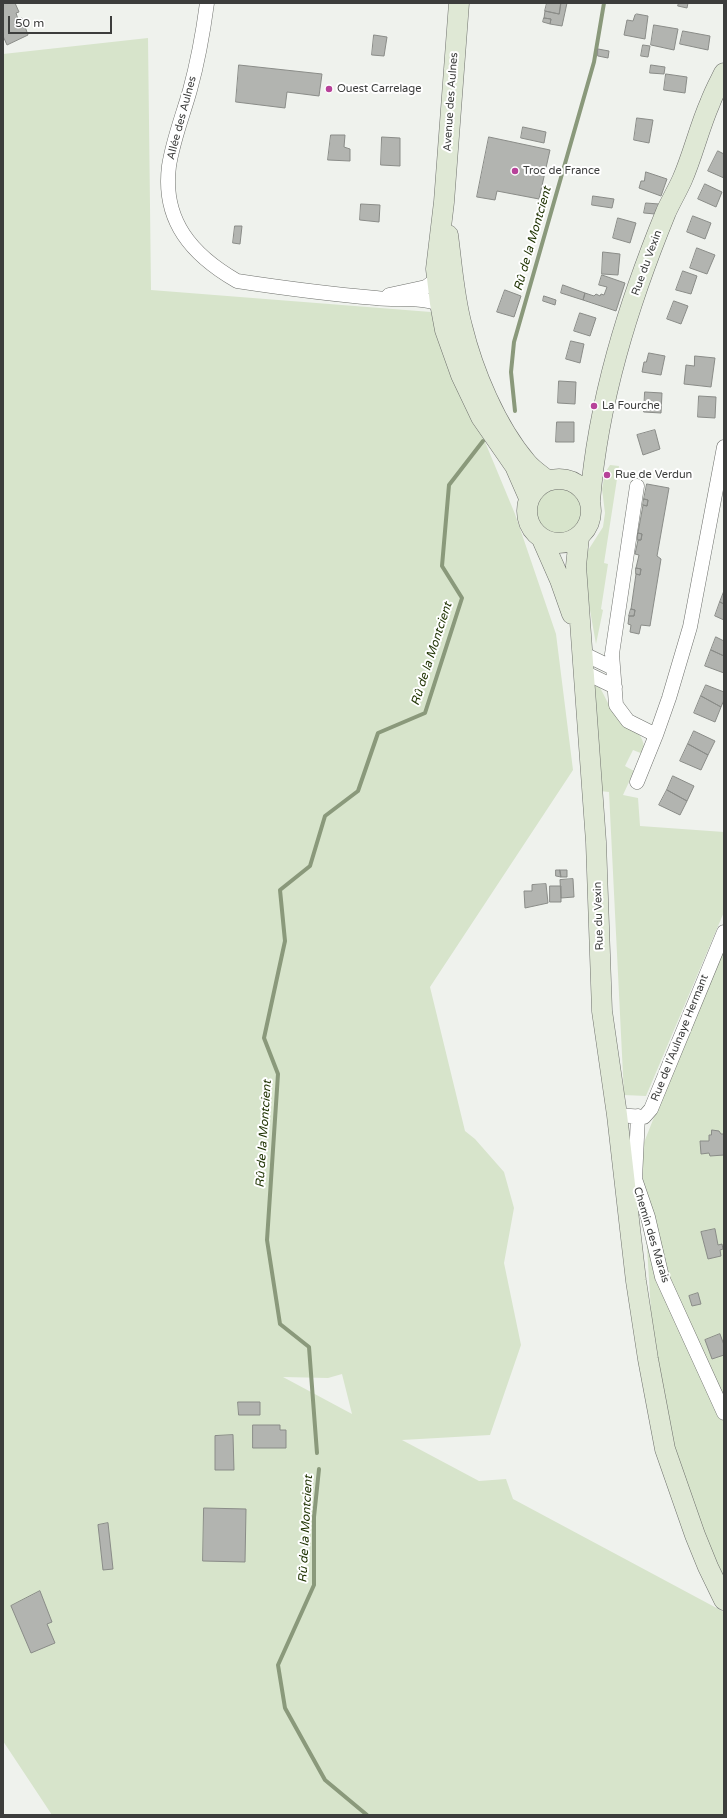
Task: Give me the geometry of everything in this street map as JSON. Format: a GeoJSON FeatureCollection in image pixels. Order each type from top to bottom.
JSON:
{"type":"FeatureCollection","features":[{"type":"Feature","properties":{"kind":"main road","name":"Avenue des Aulnes"},"geometry":{"type":"LineString","coordinates":[[444,202],[459,3]]}},
{"type":"Feature","properties":{"kind":"main road","name":"Rue du Vexin"},"geometry":{"type":"LineString","coordinates":[[590,501],[593,460],[611,371],[632,305],[666,212],[690,161],[710,102],[724,73]]}},
{"type":"Feature","properties":{"kind":"main road"},"geometry":{"type":"LineString","coordinates":[[444,202],[436,269],[445,330],[461,375],[481,417],[515,466],[529,498]]}},
{"type":"Feature","properties":{"kind":"main road"},"geometry":{"type":"LineString","coordinates":[[444,202],[460,318],[475,369],[503,428],[527,464],[557,480],[577,484],[585,492],[590,501],[592,517],[585,532],[579,537],[570,542],[561,544],[551,543],[542,539],[535,533],[527,516],[529,498],[534,491],[557,480],[593,460]]}},
{"type":"Feature","properties":{"kind":"main road"},"geometry":{"type":"LineString","coordinates":[[579,537],[576,566],[582,654]]}},
{"type":"Feature","properties":{"kind":"main road"},"geometry":{"type":"LineString","coordinates":[[542,539],[560,580],[582,654]]}},
{"type":"Feature","properties":{"kind":"main road","name":"Rue du Vexin"},"geometry":{"type":"LineString","coordinates":[[582,654],[596,842],[602,1011],[617,1115],[633,1195],[648,1359],[665,1450],[693,1529],[708,1567],[724,1600]]}},
{"type":"Feature","properties":{"kind":"street","name":"Allée des Aulnes"},"geometry":{"type":"LineString","coordinates":[[206,3],[201,46],[169,167],[169,196],[174,215],[182,235],[193,249],[216,270],[236,281],[377,299],[428,301],[440,303]]}},
{"type":"Feature","properties":{"kind":"street","name":"Allée des Aulnes"},"geometry":{"type":"LineString","coordinates":[[377,299],[395,293],[426,287],[437,280]]}},
{"type":"Feature","properties":{"kind":"street"},"geometry":{"type":"LineString","coordinates":[[440,303],[460,318]]}},
{"type":"Feature","properties":{"kind":"street"},"geometry":{"type":"LineString","coordinates":[[637,782],[656,736],[690,627],[724,447]]}},
{"type":"Feature","properties":{"kind":"street"},"geometry":{"type":"LineString","coordinates":[[637,486],[612,654],[613,668],[616,705],[628,721],[656,736]]}},
{"type":"Feature","properties":{"kind":"street"},"geometry":{"type":"LineString","coordinates":[[582,654],[615,687]]}},
{"type":"Feature","properties":{"kind":"street"},"geometry":{"type":"LineString","coordinates":[[582,654],[613,668]]}},
{"type":"Feature","properties":{"kind":"street","name":"Rue de l'Aulnaye Hermant"},"geometry":{"type":"LineString","coordinates":[[638,1116],[644,1117],[651,1109],[724,932]]}},
{"type":"Feature","properties":{"kind":"street"},"geometry":{"type":"LineString","coordinates":[[617,1115],[638,1116]]}},
{"type":"Feature","properties":{"kind":"street","name":"Chemin des Marais"},"geometry":{"type":"LineString","coordinates":[[638,1116],[633,1195],[648,1218],[662,1277],[724,1413]]}},
{"type":"Feature","properties":{"kind":"green space"},"geometry":{"type":"Polygon","coordinates":[[[148,38],[151,290],[431,312],[515,514],[556,634],[573,770],[430,987],[465,1131],[475,1139],[504,1172],[514,1208],[504,1263],[521,1345],[490,1435],[402,1440],[479,1481],[506,1479],[513,1499],[724,1612],[724,1815],[52,1815],[3,1741],[3,54],[148,38]],[[342,1374],[328,1378],[283,1377],[352,1414],[342,1374]]]}},
{"type":"Feature","properties":{"kind":"green space"},"geometry":{"type":"Polygon","coordinates":[[[610,465],[619,466],[604,563],[608,564],[601,609],[603,610],[596,644],[583,571],[587,552],[603,527],[605,513],[602,489],[605,473],[610,465]]]}},
{"type":"Feature","properties":{"kind":"green space"},"geometry":{"type":"Polygon","coordinates":[[[559,488],[573,492],[580,499],[584,513],[580,527],[573,534],[559,538],[545,534],[538,527],[534,513],[538,499],[545,492],[559,488]]]}},
{"type":"Feature","properties":{"kind":"green space"},"geometry":{"type":"Polygon","coordinates":[[[594,683],[597,683],[614,711],[638,733],[642,739],[644,746],[643,754],[633,750],[625,766],[634,771],[623,795],[638,798],[640,826],[724,832],[724,912],[646,1096],[624,1095],[609,792],[600,791],[594,683]]]}},
{"type":"Feature","properties":{"kind":"green space"},"geometry":{"type":"Polygon","coordinates":[[[724,941],[724,1582],[687,1496],[655,1377],[641,1150],[724,941]]]}},
{"type":"Feature","properties":{"kind":"building"},"geometry":{"type":"Polygon","coordinates":[[[3,3],[15,3],[19,12],[16,13],[18,19],[22,18],[28,35],[7,45],[3,36],[3,3]]]}},
{"type":"Feature","properties":{"kind":"building"},"geometry":{"type":"Polygon","coordinates":[[[547,3],[561,3],[559,14],[545,11],[547,3]]]}},
{"type":"Feature","properties":{"kind":"building"},"geometry":{"type":"Polygon","coordinates":[[[561,3],[567,3],[562,26],[550,24],[551,19],[544,18],[545,11],[559,14],[561,3]]]}},
{"type":"Feature","properties":{"kind":"building"},"geometry":{"type":"Polygon","coordinates":[[[679,3],[688,3],[687,8],[678,6],[679,3]]]}},
{"type":"Feature","properties":{"kind":"building"},"geometry":{"type":"Polygon","coordinates":[[[635,15],[648,16],[645,39],[624,35],[627,20],[633,21],[635,15]]]}},
{"type":"Feature","properties":{"kind":"building"},"geometry":{"type":"Polygon","coordinates":[[[544,18],[551,19],[550,24],[543,22],[544,18]]]}},
{"type":"Feature","properties":{"kind":"building"},"geometry":{"type":"Polygon","coordinates":[[[654,25],[678,29],[674,50],[651,45],[654,25]]]}},
{"type":"Feature","properties":{"kind":"building"},"geometry":{"type":"Polygon","coordinates":[[[683,31],[710,36],[708,50],[680,44],[683,31]]]}},
{"type":"Feature","properties":{"kind":"building"},"geometry":{"type":"Polygon","coordinates":[[[374,35],[387,37],[384,56],[372,55],[374,35]]]}},
{"type":"Feature","properties":{"kind":"building"},"geometry":{"type":"Polygon","coordinates":[[[643,45],[650,46],[648,57],[641,56],[643,45]]]}},
{"type":"Feature","properties":{"kind":"building"},"geometry":{"type":"Polygon","coordinates":[[[598,49],[609,51],[608,58],[598,56],[598,49]]]}},
{"type":"Feature","properties":{"kind":"building"},"geometry":{"type":"Polygon","coordinates":[[[239,65],[322,74],[319,96],[287,92],[285,108],[236,102],[239,65]]]}},
{"type":"Feature","properties":{"kind":"building"},"geometry":{"type":"Polygon","coordinates":[[[651,65],[665,67],[664,74],[650,73],[651,65]]]}},
{"type":"Feature","properties":{"kind":"building"},"geometry":{"type":"Polygon","coordinates":[[[666,74],[687,77],[685,93],[664,90],[666,74]]]}},
{"type":"Feature","properties":{"kind":"building"},"geometry":{"type":"Polygon","coordinates":[[[637,118],[653,120],[649,143],[634,140],[637,118]]]}},
{"type":"Feature","properties":{"kind":"building"},"geometry":{"type":"Polygon","coordinates":[[[523,127],[546,132],[544,143],[521,138],[523,127]]]}},
{"type":"Feature","properties":{"kind":"building"},"geometry":{"type":"Polygon","coordinates":[[[331,135],[345,135],[344,147],[350,149],[350,161],[328,160],[331,135]]]}},
{"type":"Feature","properties":{"kind":"building"},"geometry":{"type":"Polygon","coordinates":[[[382,137],[400,138],[400,166],[381,165],[382,137]]]}},
{"type":"Feature","properties":{"kind":"building"},"geometry":{"type":"Polygon","coordinates":[[[489,137],[550,150],[539,199],[497,191],[495,200],[477,197],[489,137]]]}},
{"type":"Feature","properties":{"kind":"building"},"geometry":{"type":"Polygon","coordinates":[[[718,151],[724,154],[724,178],[708,171],[718,151]]]}},
{"type":"Feature","properties":{"kind":"building"},"geometry":{"type":"Polygon","coordinates":[[[646,172],[667,179],[661,196],[639,188],[641,181],[644,181],[646,172]]]}},
{"type":"Feature","properties":{"kind":"building"},"geometry":{"type":"Polygon","coordinates":[[[705,184],[722,192],[716,207],[698,199],[705,184]]]}},
{"type":"Feature","properties":{"kind":"building"},"geometry":{"type":"Polygon","coordinates":[[[593,196],[614,199],[612,208],[592,205],[593,196]]]}},
{"type":"Feature","properties":{"kind":"building"},"geometry":{"type":"Polygon","coordinates":[[[646,203],[659,204],[655,214],[644,213],[646,203]]]}},
{"type":"Feature","properties":{"kind":"building"},"geometry":{"type":"Polygon","coordinates":[[[361,204],[380,205],[379,222],[360,220],[361,204]]]}},
{"type":"Feature","properties":{"kind":"building"},"geometry":{"type":"Polygon","coordinates":[[[693,216],[711,223],[705,239],[687,232],[693,216]]]}},
{"type":"Feature","properties":{"kind":"building"},"geometry":{"type":"Polygon","coordinates":[[[618,218],[636,223],[630,243],[613,238],[618,218]]]}},
{"type":"Feature","properties":{"kind":"building"},"geometry":{"type":"Polygon","coordinates":[[[235,226],[242,226],[240,244],[233,243],[235,226]]]}},
{"type":"Feature","properties":{"kind":"building"},"geometry":{"type":"Polygon","coordinates":[[[697,248],[715,255],[707,274],[690,268],[697,248]]]}},
{"type":"Feature","properties":{"kind":"building"},"geometry":{"type":"Polygon","coordinates":[[[603,252],[620,254],[618,275],[602,274],[603,252]]]}},
{"type":"Feature","properties":{"kind":"building"},"geometry":{"type":"Polygon","coordinates":[[[683,271],[697,276],[691,294],[676,290],[683,271]]]}},
{"type":"Feature","properties":{"kind":"building"},"geometry":{"type":"Polygon","coordinates":[[[602,275],[625,283],[616,311],[583,300],[585,293],[594,296],[596,294],[600,296],[601,294],[604,295],[607,287],[599,285],[602,275]]]}},
{"type":"Feature","properties":{"kind":"building"},"geometry":{"type":"Polygon","coordinates":[[[563,285],[585,293],[583,300],[561,293],[563,285]]]}},
{"type":"Feature","properties":{"kind":"building"},"geometry":{"type":"Polygon","coordinates":[[[505,290],[521,296],[514,317],[497,312],[505,290]]]}},
{"type":"Feature","properties":{"kind":"building"},"geometry":{"type":"Polygon","coordinates":[[[544,296],[556,300],[555,305],[543,301],[544,296]]]}},
{"type":"Feature","properties":{"kind":"building"},"geometry":{"type":"Polygon","coordinates":[[[674,301],[688,306],[681,324],[667,319],[674,301]]]}},
{"type":"Feature","properties":{"kind":"building"},"geometry":{"type":"Polygon","coordinates":[[[580,313],[596,318],[590,336],[574,331],[580,313]]]}},
{"type":"Feature","properties":{"kind":"building"},"geometry":{"type":"Polygon","coordinates":[[[571,341],[584,344],[580,363],[566,359],[571,341]]]}},
{"type":"Feature","properties":{"kind":"building"},"geometry":{"type":"Polygon","coordinates":[[[649,353],[665,356],[661,375],[642,372],[644,362],[646,362],[649,353]]]}},
{"type":"Feature","properties":{"kind":"building"},"geometry":{"type":"Polygon","coordinates":[[[695,356],[715,358],[711,387],[684,384],[686,365],[694,366],[695,356]]]}},
{"type":"Feature","properties":{"kind":"building"},"geometry":{"type":"Polygon","coordinates":[[[559,381],[576,382],[575,404],[558,403],[559,381]]]}},
{"type":"Feature","properties":{"kind":"building"},"geometry":{"type":"Polygon","coordinates":[[[645,392],[662,393],[661,413],[644,412],[645,392]]]}},
{"type":"Feature","properties":{"kind":"building"},"geometry":{"type":"Polygon","coordinates":[[[699,396],[716,397],[715,418],[698,417],[699,396]]]}},
{"type":"Feature","properties":{"kind":"building"},"geometry":{"type":"Polygon","coordinates":[[[557,422],[574,422],[574,442],[556,442],[557,422]]]}},
{"type":"Feature","properties":{"kind":"building"},"geometry":{"type":"Polygon","coordinates":[[[655,430],[660,449],[643,455],[637,435],[655,430]]]}},
{"type":"Feature","properties":{"kind":"building"},"geometry":{"type":"Polygon","coordinates":[[[647,484],[669,488],[657,556],[661,559],[650,626],[641,625],[639,634],[630,632],[631,625],[628,624],[629,616],[634,616],[635,610],[631,609],[636,574],[640,575],[641,569],[636,568],[639,555],[635,554],[638,540],[641,540],[642,534],[638,533],[643,505],[647,506],[648,500],[644,499],[647,484]]]}},
{"type":"Feature","properties":{"kind":"building"},"geometry":{"type":"Polygon","coordinates":[[[644,499],[648,500],[647,506],[643,505],[644,499]]]}},
{"type":"Feature","properties":{"kind":"building"},"geometry":{"type":"Polygon","coordinates":[[[638,533],[642,534],[641,540],[638,540],[638,533]]]}},
{"type":"Feature","properties":{"kind":"building"},"geometry":{"type":"Polygon","coordinates":[[[636,568],[641,569],[640,575],[636,574],[636,568]]]}},
{"type":"Feature","properties":{"kind":"building"},"geometry":{"type":"Polygon","coordinates":[[[724,591],[724,604],[720,602],[724,591]]]}},
{"type":"Feature","properties":{"kind":"building"},"geometry":{"type":"Polygon","coordinates":[[[720,602],[724,604],[724,620],[715,616],[720,602]]]}},
{"type":"Feature","properties":{"kind":"building"},"geometry":{"type":"Polygon","coordinates":[[[631,609],[635,610],[634,616],[629,616],[631,609]]]}},
{"type":"Feature","properties":{"kind":"building"},"geometry":{"type":"Polygon","coordinates":[[[716,637],[724,641],[724,656],[711,650],[716,637]]]}},
{"type":"Feature","properties":{"kind":"building"},"geometry":{"type":"Polygon","coordinates":[[[711,650],[724,656],[724,673],[705,666],[711,650]]]}},
{"type":"Feature","properties":{"kind":"building"},"geometry":{"type":"Polygon","coordinates":[[[706,685],[724,692],[724,700],[721,707],[701,696],[706,685]]]}},
{"type":"Feature","properties":{"kind":"building"},"geometry":{"type":"Polygon","coordinates":[[[701,696],[721,707],[715,722],[694,713],[701,696]]]}},
{"type":"Feature","properties":{"kind":"building"},"geometry":{"type":"Polygon","coordinates":[[[694,731],[715,741],[708,755],[688,744],[694,731]]]}},
{"type":"Feature","properties":{"kind":"building"},"geometry":{"type":"Polygon","coordinates":[[[688,744],[708,755],[701,770],[680,761],[688,744]]]}},
{"type":"Feature","properties":{"kind":"building"},"geometry":{"type":"Polygon","coordinates":[[[673,776],[694,786],[687,801],[667,790],[673,776]]]}},
{"type":"Feature","properties":{"kind":"building"},"geometry":{"type":"Polygon","coordinates":[[[667,790],[687,801],[680,815],[659,805],[667,790]]]}},
{"type":"Feature","properties":{"kind":"building"},"geometry":{"type":"Polygon","coordinates":[[[556,870],[560,870],[561,877],[556,876],[556,870]]]}},
{"type":"Feature","properties":{"kind":"building"},"geometry":{"type":"Polygon","coordinates":[[[560,870],[567,870],[567,877],[561,877],[560,870]]]}},
{"type":"Feature","properties":{"kind":"building"},"geometry":{"type":"Polygon","coordinates":[[[573,879],[574,897],[561,898],[560,880],[573,879]]]}},
{"type":"Feature","properties":{"kind":"building"},"geometry":{"type":"Polygon","coordinates":[[[546,884],[548,903],[525,908],[524,891],[532,891],[532,885],[546,884]]]}},
{"type":"Feature","properties":{"kind":"building"},"geometry":{"type":"Polygon","coordinates":[[[550,886],[561,886],[561,902],[550,902],[550,886]]]}},
{"type":"Feature","properties":{"kind":"building"},"geometry":{"type":"Polygon","coordinates":[[[712,1130],[719,1131],[721,1134],[724,1134],[724,1155],[710,1156],[709,1153],[701,1154],[700,1141],[709,1141],[709,1135],[711,1135],[712,1130]]]}},
{"type":"Feature","properties":{"kind":"building"},"geometry":{"type":"Polygon","coordinates":[[[715,1229],[718,1245],[722,1244],[723,1249],[720,1250],[721,1256],[708,1259],[701,1232],[715,1229]]]}},
{"type":"Feature","properties":{"kind":"building"},"geometry":{"type":"Polygon","coordinates":[[[698,1293],[701,1304],[692,1306],[689,1296],[698,1293]]]}},
{"type":"Feature","properties":{"kind":"building"},"geometry":{"type":"Polygon","coordinates":[[[720,1334],[724,1345],[724,1355],[712,1359],[705,1340],[720,1334]]]}},
{"type":"Feature","properties":{"kind":"building"},"geometry":{"type":"Polygon","coordinates":[[[238,1402],[260,1402],[260,1415],[239,1415],[238,1402]]]}},
{"type":"Feature","properties":{"kind":"building"},"geometry":{"type":"Polygon","coordinates":[[[253,1425],[280,1425],[280,1430],[286,1430],[286,1448],[253,1448],[253,1425]]]}},
{"type":"Feature","properties":{"kind":"building"},"geometry":{"type":"Polygon","coordinates":[[[233,1435],[234,1470],[215,1470],[215,1436],[233,1435]]]}},
{"type":"Feature","properties":{"kind":"building"},"geometry":{"type":"Polygon","coordinates":[[[204,1508],[246,1509],[245,1562],[203,1561],[204,1508]]]}},
{"type":"Feature","properties":{"kind":"building"},"geometry":{"type":"Polygon","coordinates":[[[108,1523],[113,1569],[103,1570],[98,1525],[108,1523]]]}},
{"type":"Feature","properties":{"kind":"building"},"geometry":{"type":"Polygon","coordinates":[[[40,1591],[52,1622],[47,1624],[55,1643],[31,1653],[11,1606],[40,1591]]]}},
{"type":"Feature","properties":{"kind":"waterway","name":"Rû de la Montcient"},"geometry":{"type":"LineString","coordinates":[[515,411],[511,372],[514,342],[594,62],[604,3]]}},
{"type":"Feature","properties":{"kind":"waterway","name":"Rû de la Montcient"},"geometry":{"type":"LineString","coordinates":[[317,1453],[309,1347],[280,1324],[267,1240],[278,1074],[264,1038],[285,941],[280,890],[310,866],[325,816],[358,791],[378,733],[425,713],[462,598],[442,566],[449,485],[483,441]]}},
{"type":"Feature","properties":{"kind":"waterway","name":"Rû de la Montcient"},"geometry":{"type":"LineString","coordinates":[[319,1469],[314,1517],[314,1585],[278,1665],[285,1708],[325,1780],[367,1815]]}},
{"type":"Feature","properties":{"kind":"place","name":"Ouest Carrelage"},"geometry":{"type":"Point","coordinates":[329,89]}},
{"type":"Feature","properties":{"kind":"place","name":"Troc de France"},"geometry":{"type":"Point","coordinates":[515,171]}},
{"type":"Feature","properties":{"kind":"place","name":"La Fourche"},"geometry":{"type":"Point","coordinates":[594,406]}},
{"type":"Feature","properties":{"kind":"place","name":"Rue de Verdun"},"geometry":{"type":"Point","coordinates":[607,475]}}]}
